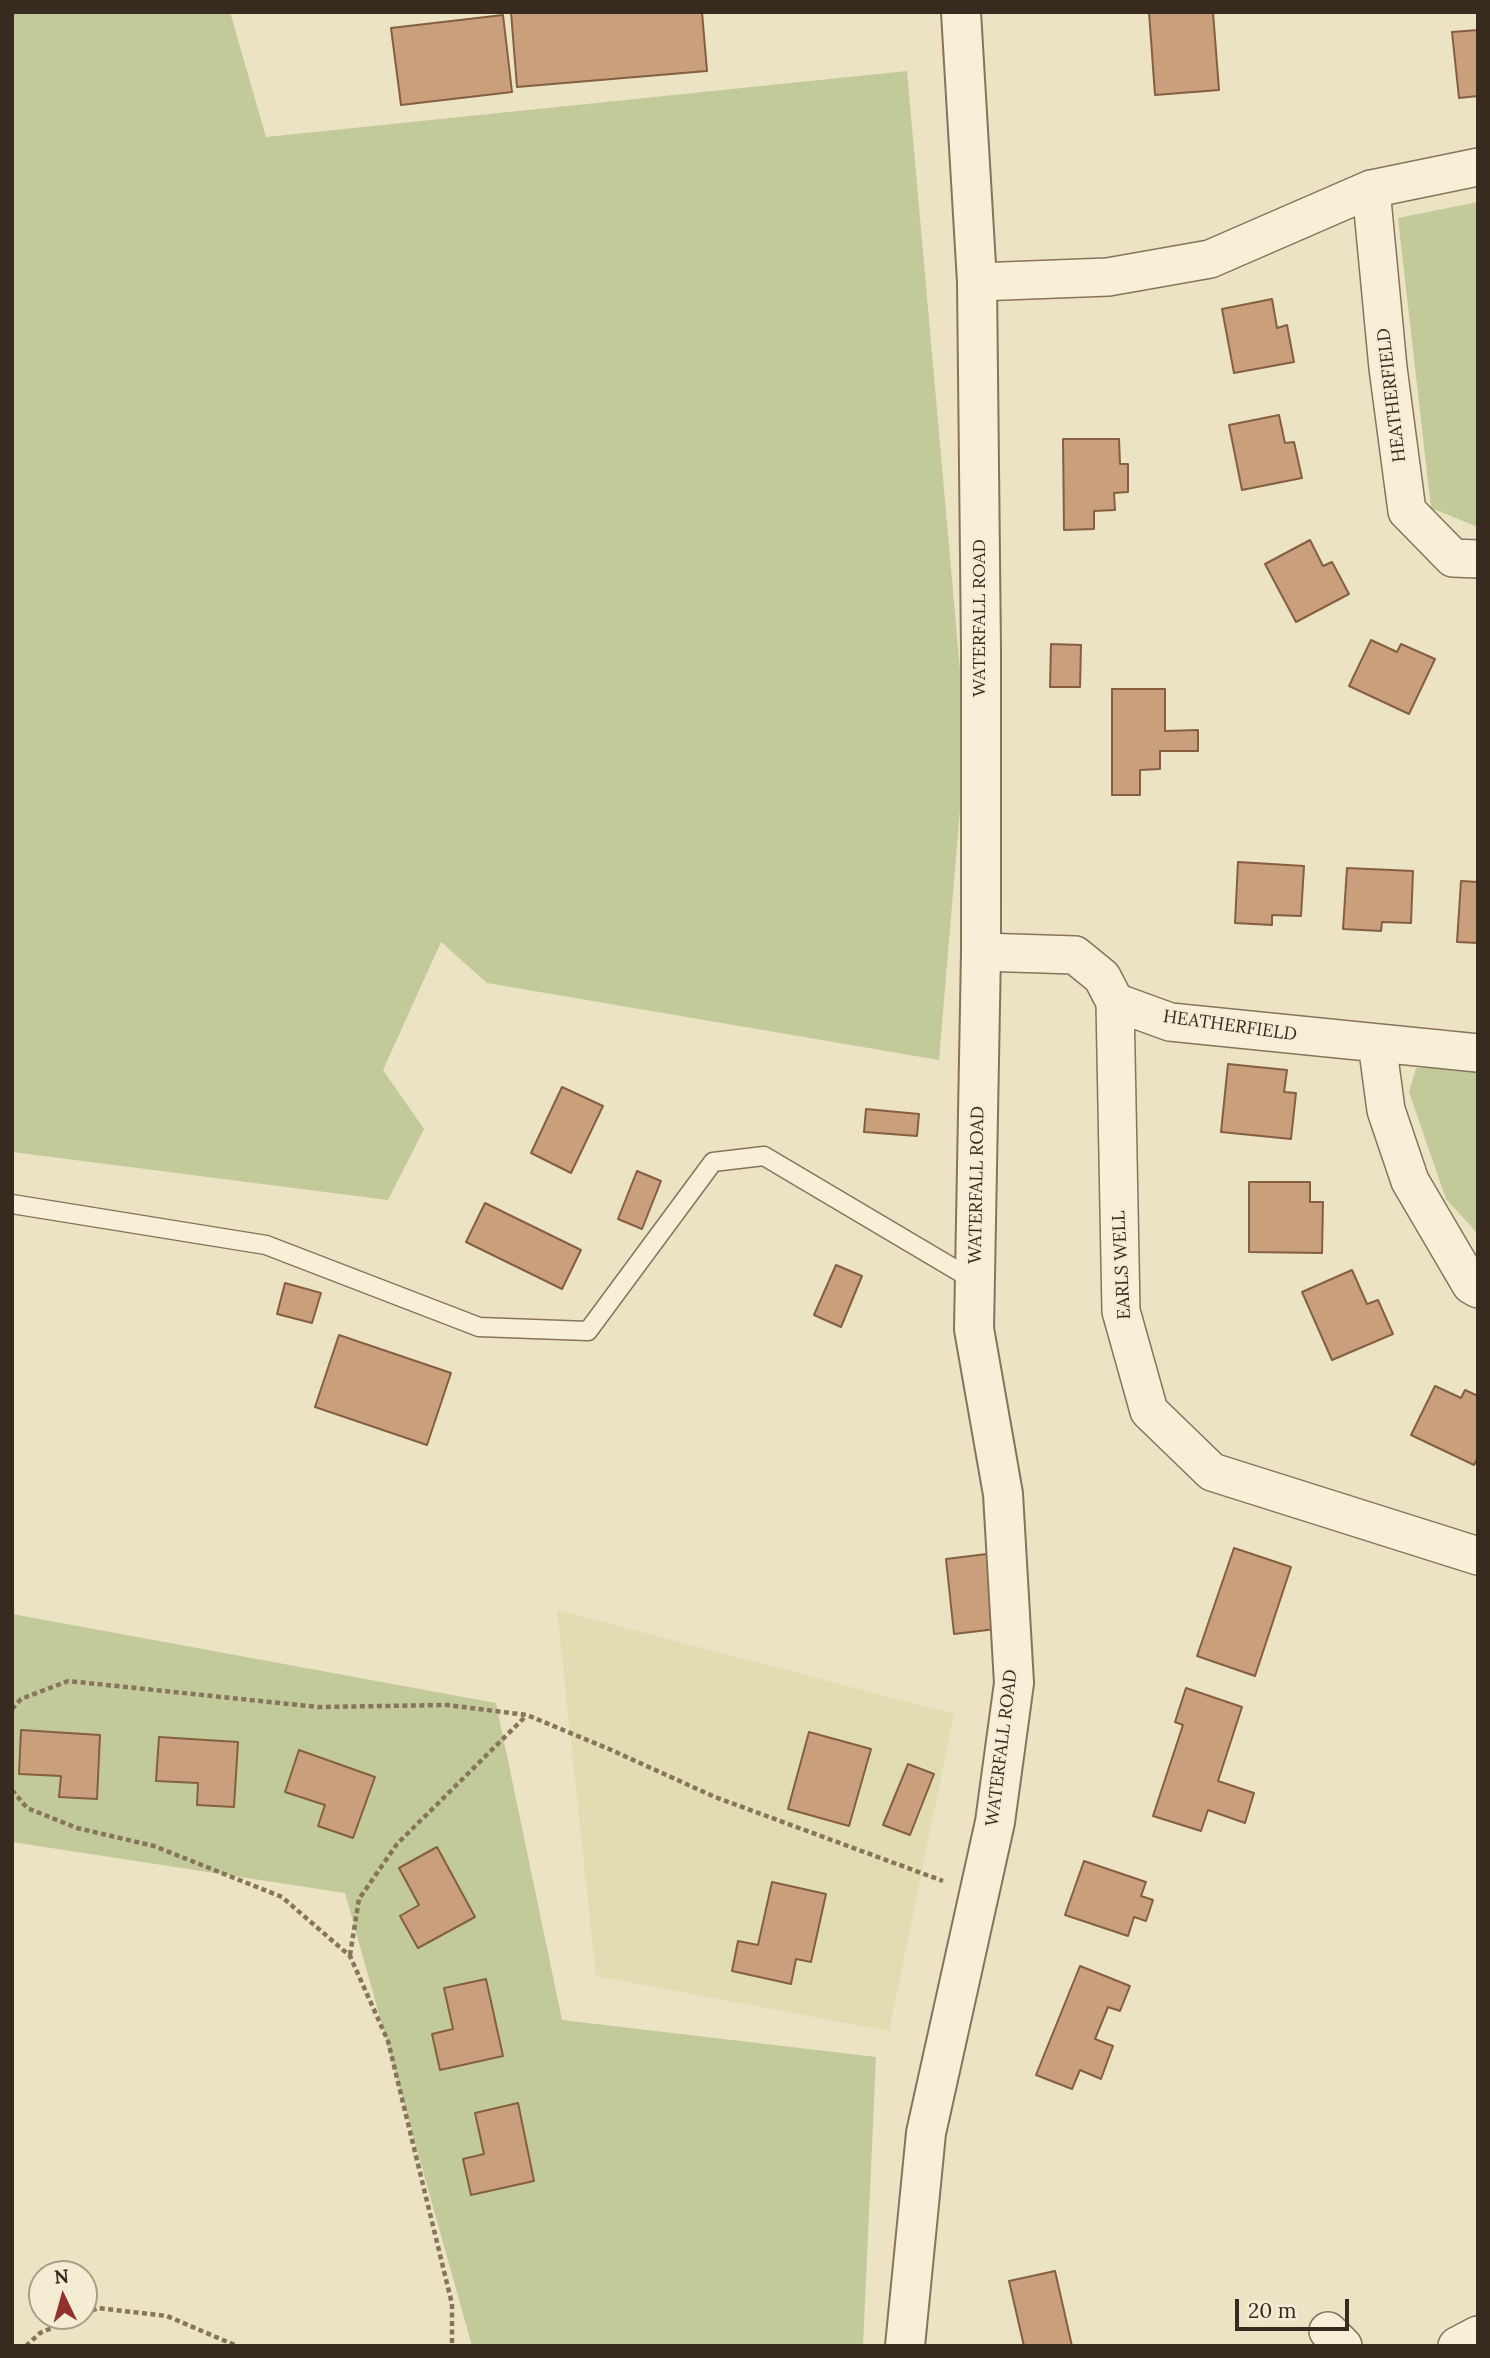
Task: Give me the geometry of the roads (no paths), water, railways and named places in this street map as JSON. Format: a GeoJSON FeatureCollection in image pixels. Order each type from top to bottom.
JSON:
{"type":"FeatureCollection","features":[{"type":"Feature","properties":{"kind":"street","name":"WATERFALL ROAD"},"geometry":{"type":"LineString","coordinates":[[905,2346],[926,2133],[995,1822],[1014,1683],[1003,1494],[974,1329],[981,952],[981,650],[976,282],[961,12]]}},
{"type":"Feature","properties":{"kind":"street"},"geometry":{"type":"LineString","coordinates":[[976,282],[1108,277],[1210,259],[1371,189],[1478,167]]}},
{"type":"Feature","properties":{"kind":"street","name":"HEATHERFIELD"},"geometry":{"type":"LineString","coordinates":[[1371,189],[1388,368],[1407,511],[1453,558],[1478,559]]}},
{"type":"Feature","properties":{"kind":"street"},"geometry":{"type":"LineString","coordinates":[[981,952],[1075,955],[1102,977],[1115,1002]]}},
{"type":"Feature","properties":{"kind":"street","name":"HEATHERFIELD"},"geometry":{"type":"LineString","coordinates":[[1115,1002],[1170,1022],[1478,1053]]}},
{"type":"Feature","properties":{"kind":"street","name":"EARLS WELL"},"geometry":{"type":"LineString","coordinates":[[1115,1002],[1121,1311],[1149,1411],[1212,1472],[1478,1556]]}},
{"type":"Feature","properties":{"kind":"street"},"geometry":{"type":"LineString","coordinates":[[1377,1044],[1386,1110],[1410,1181],[1471,1285],[1478,1289]]}},
{"type":"Feature","properties":{"kind":"street"},"geometry":{"type":"LineString","coordinates":[[1457,2346],[1478,2335]]}},
{"type":"Feature","properties":{"kind":"lane"},"geometry":{"type":"LineString","coordinates":[[12,1203],[266,1245],[479,1327],[588,1331],[713,1162],[764,1156],[975,1281]]}}]}
